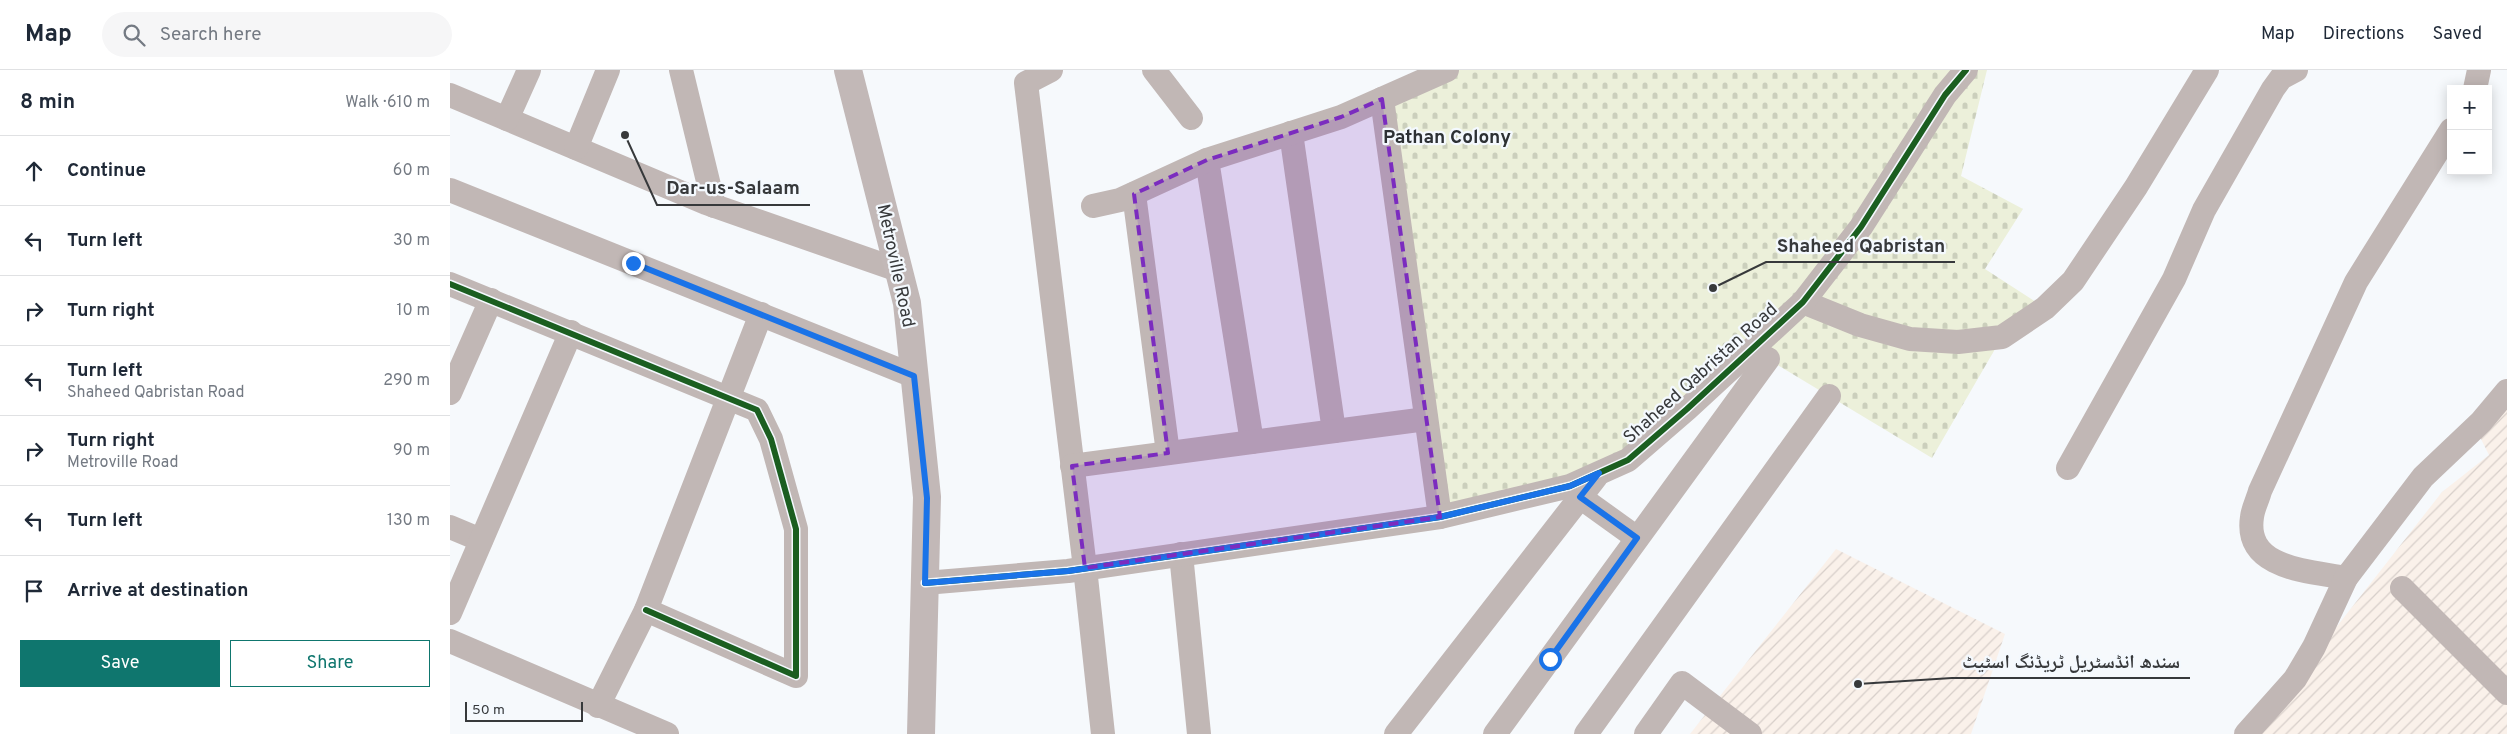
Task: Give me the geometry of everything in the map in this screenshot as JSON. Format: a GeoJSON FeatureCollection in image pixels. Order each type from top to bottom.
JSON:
{"type":"FeatureCollection","features":[{"type":"Feature","properties":{"kind":"main road","name":"Metroville Road"},"geometry":{"type":"LineString","coordinates":[[849,70],[907,303],[927,498],[921,734]]}},
{"type":"Feature","properties":{"kind":"street"},"geometry":{"type":"LineString","coordinates":[[508,120],[528,70]]}},
{"type":"Feature","properties":{"kind":"street"},"geometry":{"type":"LineString","coordinates":[[576,148],[608,70]]}},
{"type":"Feature","properties":{"kind":"street"},"geometry":{"type":"LineString","coordinates":[[681,70],[714,206]]}},
{"type":"Feature","properties":{"kind":"street"},"geometry":{"type":"LineString","coordinates":[[1051,70],[1026,83],[1085,568],[1103,734]]}},
{"type":"Feature","properties":{"kind":"street"},"geometry":{"type":"LineString","coordinates":[[1154,70],[1191,118]]}},
{"type":"Feature","properties":{"kind":"street"},"geometry":{"type":"LineString","coordinates":[[1093,206],[1120,200],[1207,160],[1341,117],[1447,70]]}},
{"type":"Feature","properties":{"kind":"street","name":"Shaheed Qabristan Road"},"geometry":{"type":"LineString","coordinates":[[925,583],[1085,568],[1440,517],[1570,486],[1628,460],[1803,302],[1861,227],[1945,95],[1966,70]]}},
{"type":"Feature","properties":{"kind":"street"},"geometry":{"type":"LineString","coordinates":[[1803,302],[1860,324],[1910,339],[1958,342],[2002,337],[2045,308],[2073,281],[2136,187],[2207,70]]}},
{"type":"Feature","properties":{"kind":"street"},"geometry":{"type":"LineString","coordinates":[[2068,468],[2174,279],[2204,210],[2253,123],[2282,78],[2296,70]]}},
{"type":"Feature","properties":{"kind":"street"},"geometry":{"type":"LineString","coordinates":[[2476,85],[2478,70]]}},
{"type":"Feature","properties":{"kind":"street"},"geometry":{"type":"LineString","coordinates":[[450,95],[714,206],[898,270]]}},
{"type":"Feature","properties":{"kind":"street"},"geometry":{"type":"LineString","coordinates":[[1382,98],[1440,517]]}},
{"type":"Feature","properties":{"kind":"street"},"geometry":{"type":"LineString","coordinates":[[1291,133],[1334,431]]}},
{"type":"Feature","properties":{"kind":"street"},"geometry":{"type":"LineString","coordinates":[[2346,578],[2283,566],[2270,560],[2252,535],[2252,516],[2260,491],[2356,282],[2447,136]]}},
{"type":"Feature","properties":{"kind":"street"},"geometry":{"type":"LineString","coordinates":[[1207,160],[1252,442]]}},
{"type":"Feature","properties":{"kind":"street"},"geometry":{"type":"LineString","coordinates":[[450,190],[914,376]]}},
{"type":"Feature","properties":{"kind":"street"},"geometry":{"type":"LineString","coordinates":[[1134,194],[1168,453]]}},
{"type":"Feature","properties":{"kind":"street"},"geometry":{"type":"LineString","coordinates":[[450,284],[571,332],[757,410],[768,432],[782,470],[796,529],[796,676],[646,610]]}},
{"type":"Feature","properties":{"kind":"street"},"geometry":{"type":"LineString","coordinates":[[450,393],[490,300]]}},
{"type":"Feature","properties":{"kind":"street"},"geometry":{"type":"LineString","coordinates":[[598,706],[646,610],[761,314]]}},
{"type":"Feature","properties":{"kind":"street"},"geometry":{"type":"LineString","coordinates":[[450,613],[571,332]]}},
{"type":"Feature","properties":{"kind":"street"},"geometry":{"type":"LineString","coordinates":[[1496,734],[1768,359],[1751,350]]}},
{"type":"Feature","properties":{"kind":"street"},"geometry":{"type":"LineString","coordinates":[[2246,734],[2294,679],[2314,647],[2346,578],[2423,477],[2481,422],[2507,391]]}},
{"type":"Feature","properties":{"kind":"street"},"geometry":{"type":"LineString","coordinates":[[1586,734],[1829,396]]}},
{"type":"Feature","properties":{"kind":"street"},"geometry":{"type":"LineString","coordinates":[[1072,466],[1426,419]]}},
{"type":"Feature","properties":{"kind":"street"},"geometry":{"type":"LineString","coordinates":[[1396,734],[1599,473]]}},
{"type":"Feature","properties":{"kind":"street"},"geometry":{"type":"LineString","coordinates":[[1580,497],[1637,538]]}},
{"type":"Feature","properties":{"kind":"street"},"geometry":{"type":"LineString","coordinates":[[450,527],[481,540]]}},
{"type":"Feature","properties":{"kind":"street"},"geometry":{"type":"LineString","coordinates":[[1181,554],[1199,734]]}},
{"type":"Feature","properties":{"kind":"street"},"geometry":{"type":"LineString","coordinates":[[2402,588],[2507,694]]}},
{"type":"Feature","properties":{"kind":"street"},"geometry":{"type":"LineString","coordinates":[[450,642],[667,734]]}},
{"type":"Feature","properties":{"kind":"street"},"geometry":{"type":"LineString","coordinates":[[1646,734],[1682,683],[1750,734]]}},
{"type":"Feature","properties":{"kind":"highlighted area"},"geometry":{"type":"Polygon","coordinates":[[[1382,99],[1440,517],[1085,568],[1072,466],[1168,453],[1134,194],[1207,160],[1341,117],[1382,99]]]}},
{"type":"Feature","properties":{"kind":"shaded area"},"geometry":{"type":"Polygon","coordinates":[[[2507,391],[2507,734],[2258,734],[2256,730],[2442,492],[2489,455],[2478,433],[2507,391]]]}},
{"type":"Feature","properties":{"kind":"shaded area"},"geometry":{"type":"Polygon","coordinates":[[[1836,549],[2005,634],[1971,734],[1690,734],[1836,549]]]}},
{"type":"Feature","properties":{"kind":"green space"},"geometry":{"type":"Polygon","coordinates":[[[1447,70],[1987,70],[1961,176],[2023,209],[1985,269],[2045,308],[2002,337],[1932,458],[1751,349],[1628,460],[1445,515],[1382,99],[1447,70]]]}},
{"type":"Feature","properties":{"kind":"cycle path"},"geometry":{"type":"LineString","coordinates":[[925,583],[1068,571],[1440,517],[1570,486],[1628,460],[1687,409],[1803,302],[1861,227],[1945,95],[1966,70]]}},
{"type":"Feature","properties":{"kind":"cycle path"},"geometry":{"type":"LineString","coordinates":[[450,284],[757,410],[771,439],[796,529],[796,676],[646,610]]}},
{"type":"Feature","properties":{"kind":"place","name":"Dar-us-Salaam"},"geometry":{"type":"Point","coordinates":[625,135]}},
{"type":"Feature","properties":{"kind":"place","name":"Shaheed Qabristan"},"geometry":{"type":"Point","coordinates":[1713,288]}},
{"type":"Feature","properties":{"kind":"place","name":"سندھ انڈسٹریل ٹریڈنگ اسٹیٹ"},"geometry":{"type":"Point","coordinates":[1858,684]}},
{"type":"Feature","properties":{"kind":"district","name":"Pathan Colony"},"geometry":{"type":"Point","coordinates":[1447,138]}},
{"type":"Feature","properties":{"kind":"route"},"geometry":{"type":"LineString","coordinates":[[633,263],[914,376],[927,498],[925,583],[1068,571],[1440,517],[1570,486],[1599,473],[1580,497],[1637,538],[1550,659]]}}]}
